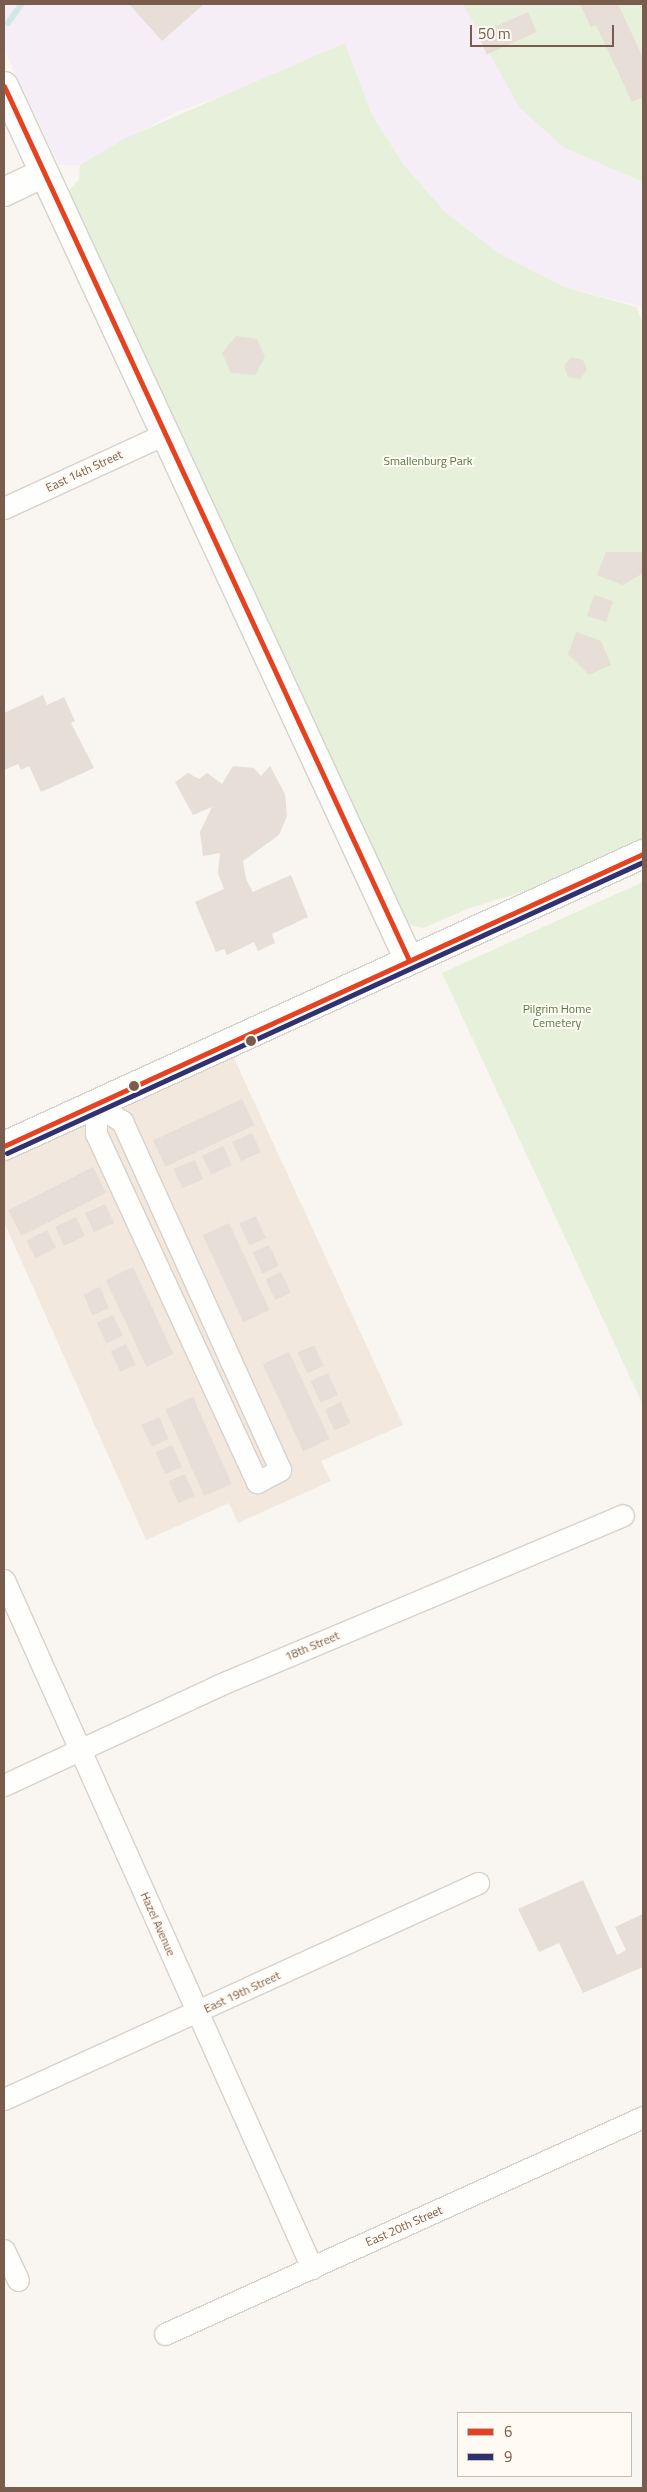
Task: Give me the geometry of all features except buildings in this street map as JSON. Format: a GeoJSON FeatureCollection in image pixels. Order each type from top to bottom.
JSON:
{"type":"FeatureCollection","features":[{"type":"Feature","properties":{"kind":"street"},"geometry":{"type":"LineString","coordinates":[[4,86],[409,960]]}},
{"type":"Feature","properties":{"kind":"street"},"geometry":{"type":"LineString","coordinates":[[4,192],[44,173]]}},
{"type":"Feature","properties":{"kind":"street","name":"East 14th Street"},"geometry":{"type":"LineString","coordinates":[[4,508],[165,434]]}},
{"type":"Feature","properties":{"kind":"street"},"geometry":{"type":"LineString","coordinates":[[4,1146],[643,854]]}},
{"type":"Feature","properties":{"kind":"street"},"geometry":{"type":"LineString","coordinates":[[96,1105],[122,1121],[280,1470],[257,1482],[96,1133],[96,1105]]}},
{"type":"Feature","properties":{"kind":"street","name":"18th Street"},"geometry":{"type":"LineString","coordinates":[[4,1785],[80,1748],[623,1515]]}},
{"type":"Feature","properties":{"kind":"street","name":"Hazel Avenue"},"geometry":{"type":"LineString","coordinates":[[4,1580],[312,2268]]}},
{"type":"Feature","properties":{"kind":"street","name":"East 19th Street"},"geometry":{"type":"LineString","coordinates":[[4,2099],[478,1883]]}},
{"type":"Feature","properties":{"kind":"street","name":"East 20th Street"},"geometry":{"type":"LineString","coordinates":[[165,2334],[643,2118]]}},
{"type":"Feature","properties":{"kind":"street"},"geometry":{"type":"LineString","coordinates":[[4,2250],[18,2280]]}},
{"type":"Feature","properties":{"kind":"shaded area"},"geometry":{"type":"Polygon","coordinates":[[[4,4],[643,4],[643,307],[564,287],[498,253],[444,211],[403,164],[372,115],[345,43],[254,85],[176,112],[80,165],[59,165],[4,50],[4,4]]]}},
{"type":"Feature","properties":{"kind":"shaded area"},"geometry":{"type":"Polygon","coordinates":[[[233,1056],[403,1425],[321,1461],[331,1481],[238,1523],[229,1503],[146,1540],[4,1222],[4,1157],[233,1056]]]}},
{"type":"Feature","properties":{"kind":"green space"},"geometry":{"type":"Polygon","coordinates":[[[463,4],[643,4],[643,182],[563,147],[519,107],[463,4]]]}},
{"type":"Feature","properties":{"kind":"green space","name":"Smallenburg Park"},"geometry":{"type":"Polygon","coordinates":[[[345,43],[372,115],[403,164],[444,211],[498,253],[564,287],[636,307],[643,323],[643,842],[552,883],[470,908],[423,928],[410,925],[402,916],[69,198],[70,189],[79,180],[80,165],[126,138],[345,43]]]}},
{"type":"Feature","properties":{"kind":"green space","name":"Pilgrim Home Cemetery"},"geometry":{"type":"Polygon","coordinates":[[[643,882],[643,1405],[442,973],[643,882]]]}},
{"type":"Feature","properties":{"kind":"waterway"},"geometry":{"type":"LineString","coordinates":[[8,23],[22,4]]}},
{"type":"Feature","properties":{"kind":"transit line","name":"6"},"geometry":{"type":"LineString","coordinates":[[4,86],[409,960]]}},
{"type":"Feature","properties":{"kind":"transit line","name":"6"},"geometry":{"type":"LineString","coordinates":[[4,1146],[643,854]]}},
{"type":"Feature","properties":{"kind":"transit line","name":"9"},"geometry":{"type":"LineString","coordinates":[[7,1153],[643,862]]}}]}
